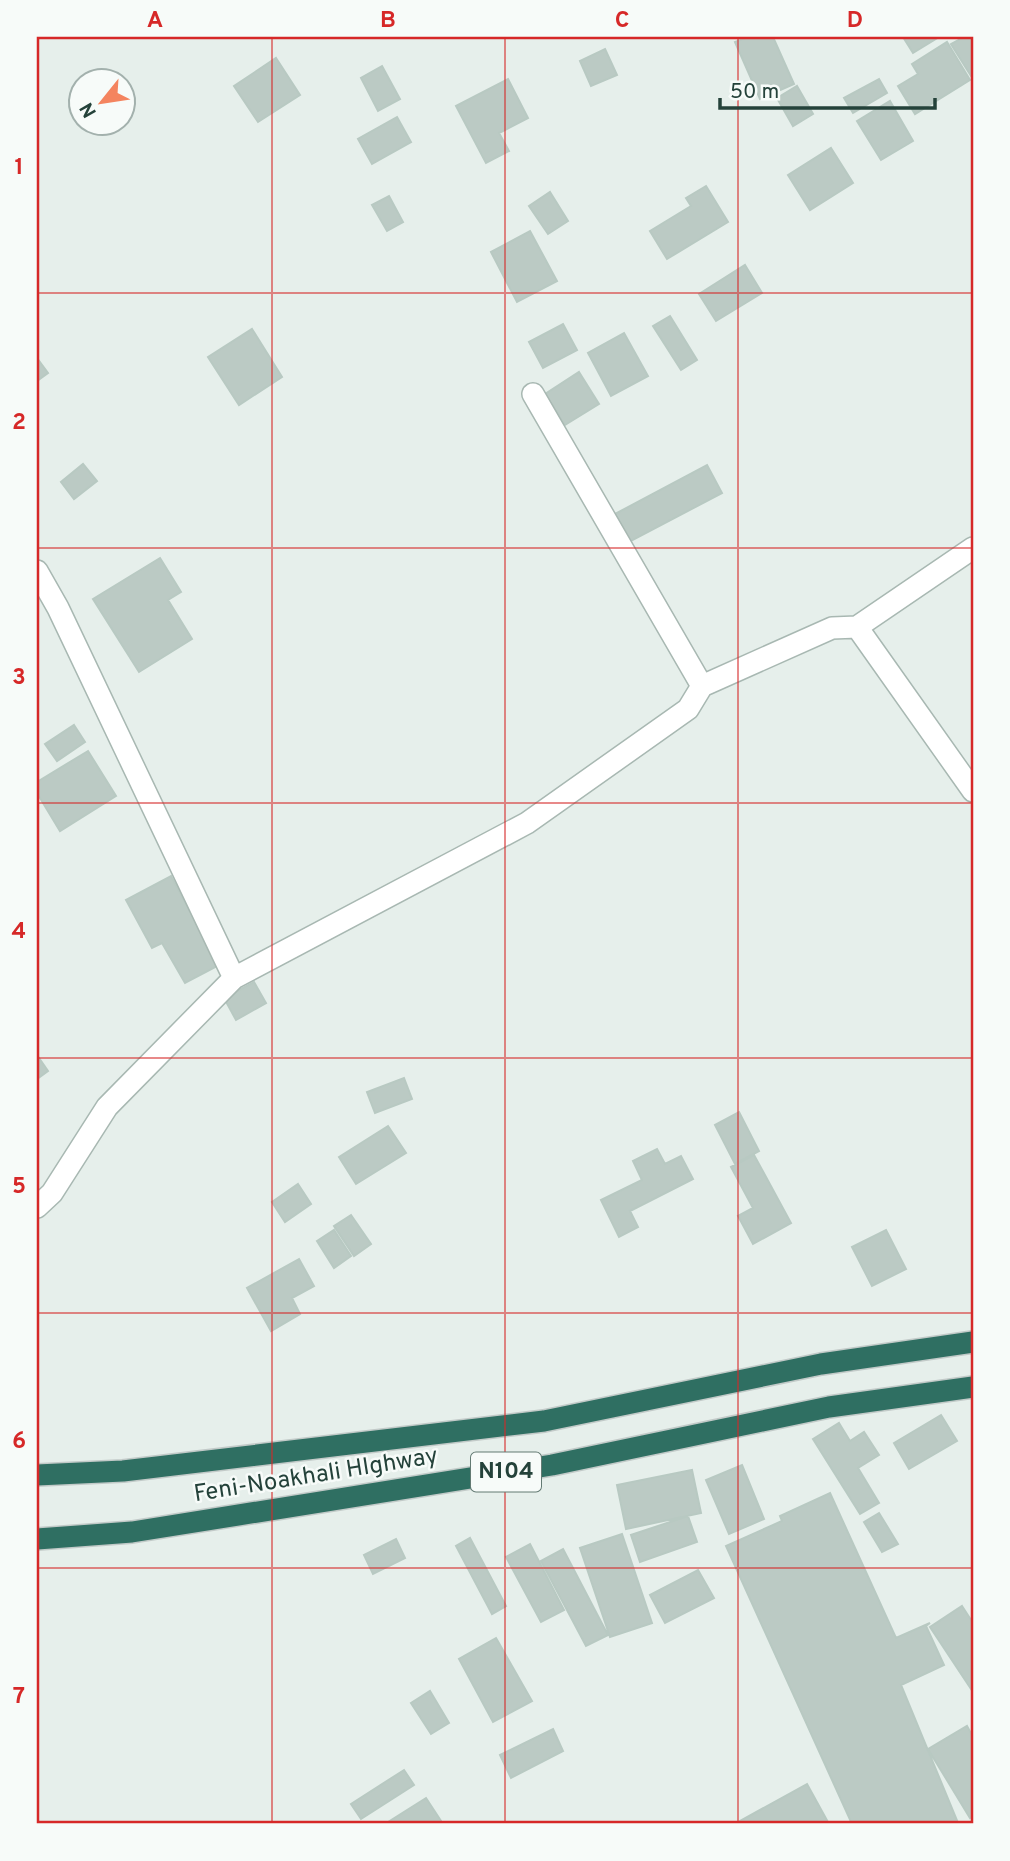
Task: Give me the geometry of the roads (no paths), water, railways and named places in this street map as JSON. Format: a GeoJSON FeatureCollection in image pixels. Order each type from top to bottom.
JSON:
{"type":"FeatureCollection","features":[{"type":"Feature","properties":{"kind":"highway","name":"Feni-Noakhali HIghway"},"geometry":{"type":"LineString","coordinates":[[37,1475],[123,1471],[544,1421],[821,1364],[973,1342]]}},
{"type":"Feature","properties":{"kind":"highway","name":"Feni-Noakhali HIghway"},"geometry":{"type":"LineString","coordinates":[[37,1539],[132,1532],[552,1465],[830,1407],[973,1387]]}},
{"type":"Feature","properties":{"kind":"street"},"geometry":{"type":"LineString","coordinates":[[533,394],[702,686]]}},
{"type":"Feature","properties":{"kind":"street"},"geometry":{"type":"LineString","coordinates":[[37,1207],[52,1193],[107,1107],[234,978],[527,823],[688,709],[702,686],[832,628],[857,628],[973,548]]}},
{"type":"Feature","properties":{"kind":"street"},"geometry":{"type":"LineString","coordinates":[[37,571],[58,608],[234,978]]}},
{"type":"Feature","properties":{"kind":"street"},"geometry":{"type":"LineString","coordinates":[[857,628],[973,791]]}}]}
